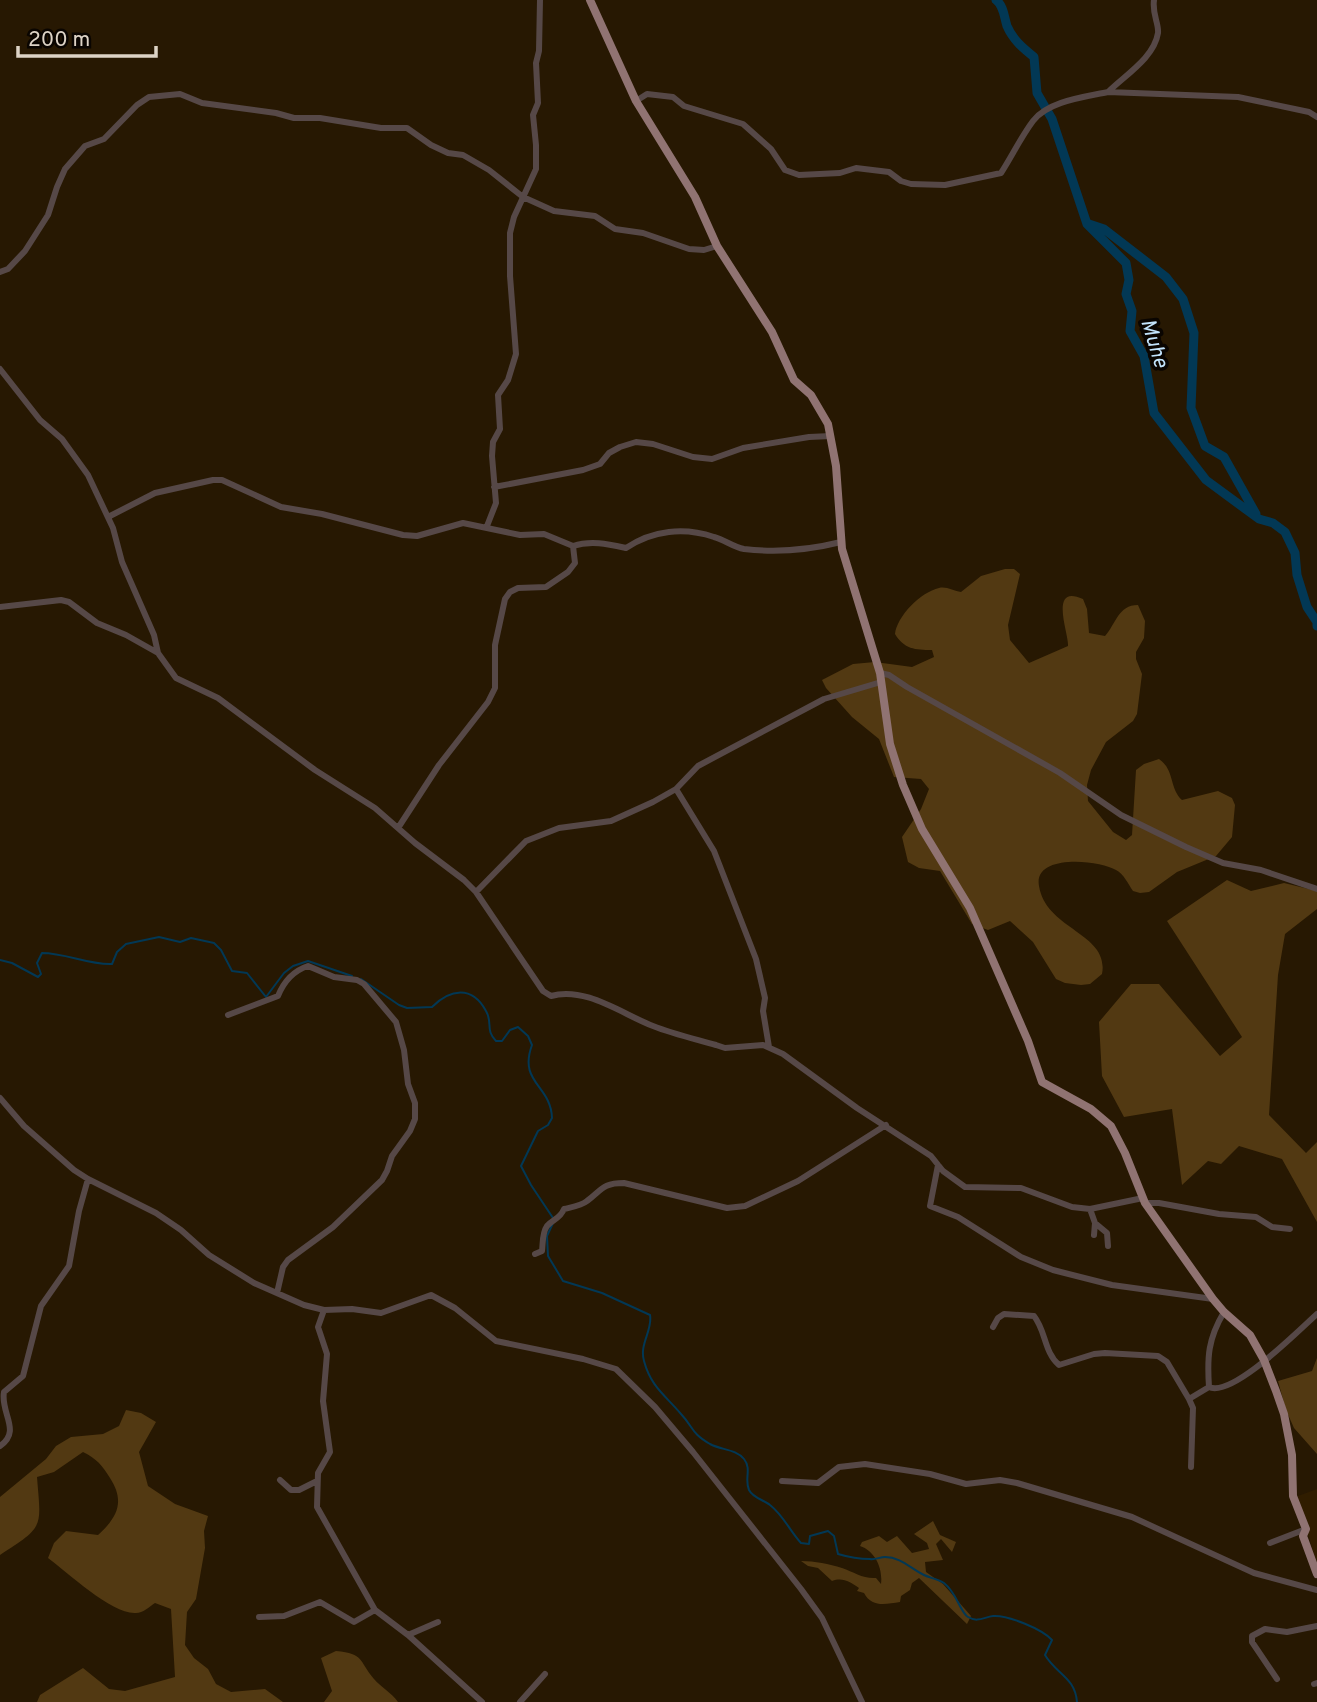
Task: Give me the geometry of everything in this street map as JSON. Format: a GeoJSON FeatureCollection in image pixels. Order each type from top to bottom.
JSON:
{"type":"FeatureCollection","features":[{"type":"Feature","properties":{"kind":"main road"},"geometry":{"type":"LineString","coordinates":[[590,0],[636,101],[695,197],[717,246],[772,332],[794,380],[811,395],[822,410],[831,436],[836,466],[841,542],[880,678],[890,744],[903,785],[922,829],[970,908],[1028,1041],[1042,1082],[1091,1109],[1111,1126],[1144,1201],[1213,1299],[1250,1335],[1264,1360],[1284,1414],[1292,1455],[1293,1496],[1306,1529],[1303,1536],[1317,1574]]}},
{"type":"Feature","properties":{"kind":"street"},"geometry":{"type":"LineString","coordinates":[[487,526],[496,503],[493,442],[500,429],[498,395],[508,380],[516,354],[509,249],[514,217],[536,169],[533,115],[538,103],[536,63],[539,51],[540,0]]}},
{"type":"Feature","properties":{"kind":"street"},"geometry":{"type":"LineString","coordinates":[[1108,92],[1154,47],[1158,29],[1153,15],[1154,0]]}},
{"type":"Feature","properties":{"kind":"street"},"geometry":{"type":"LineString","coordinates":[[636,101],[646,94],[673,97],[684,106],[743,124],[771,149],[785,170],[799,175],[840,173],[856,168],[889,172],[901,181],[911,184],[945,185],[1002,173],[1034,120],[1049,108],[1108,92],[1238,97],[1309,112],[1317,117]]}},
{"type":"Feature","properties":{"kind":"street"},"geometry":{"type":"LineString","coordinates":[[0,272],[8,269],[25,251],[48,215],[65,169],[85,146],[104,139],[136,105],[149,97],[180,94],[202,103],[294,118],[320,118],[382,128],[407,128],[431,145],[448,153],[463,155],[489,170],[523,197],[554,211],[596,216],[615,229],[643,233],[688,249],[704,250],[717,246]]}},
{"type":"Feature","properties":{"kind":"street"},"geometry":{"type":"LineString","coordinates":[[0,369],[40,420],[62,439],[88,475],[108,517],[125,571],[154,635],[158,653],[176,678],[218,698],[315,770],[374,808],[464,880],[476,892],[543,991],[551,996],[564,993],[578,995],[655,1027],[725,1048],[769,1047],[931,1156],[954,1181],[965,1187],[1021,1188],[1072,1207],[1090,1209],[1144,1201],[1256,1217],[1272,1227],[1290,1229]]}},
{"type":"Feature","properties":{"kind":"street"},"geometry":{"type":"LineString","coordinates":[[494,487],[583,470],[600,464],[609,453],[636,442],[653,444],[686,456],[712,459],[743,448],[831,436]]}},
{"type":"Feature","properties":{"kind":"street"},"geometry":{"type":"LineString","coordinates":[[108,517],[155,493],[222,480],[281,507],[322,514],[403,535],[417,536],[463,523],[520,535],[544,534],[572,546],[583,542],[626,548],[641,538],[681,530],[715,537],[744,549],[791,551],[841,542]]}},
{"type":"Feature","properties":{"kind":"street"},"geometry":{"type":"LineString","coordinates":[[398,828],[416,797],[488,702],[495,688],[495,645],[505,599],[510,592],[518,589],[547,587],[568,572],[575,563],[572,546]]}},
{"type":"Feature","properties":{"kind":"street"},"geometry":{"type":"LineString","coordinates":[[0,607],[61,600],[69,602],[97,623],[158,653]]}},
{"type":"Feature","properties":{"kind":"street"},"geometry":{"type":"LineString","coordinates":[[476,892],[526,841],[559,828],[611,821],[653,802],[676,789],[698,766],[824,699],[889,675],[1060,773],[1121,815],[1175,842],[1223,863],[1261,870],[1317,889]]}},
{"type":"Feature","properties":{"kind":"street"},"geometry":{"type":"LineString","coordinates":[[676,789],[714,851],[752,948],[765,998],[763,1012],[769,1047]]}},
{"type":"Feature","properties":{"kind":"street"},"geometry":{"type":"LineString","coordinates":[[228,1015],[278,996],[287,979],[297,970],[309,966],[334,977],[357,980],[378,998],[396,1023],[404,1050],[408,1084],[415,1103],[415,1119],[392,1156],[385,1176],[333,1227],[288,1260],[283,1267],[276,1293]]}},
{"type":"Feature","properties":{"kind":"street"},"geometry":{"type":"LineString","coordinates":[[0,1098],[17,1119],[53,1153],[88,1179],[156,1213],[181,1230],[209,1255],[254,1283],[276,1293],[324,1310],[352,1309],[381,1313],[430,1295],[455,1308],[496,1341],[613,1368],[655,1408],[740,1511],[822,1618],[862,1702]]}},
{"type":"Feature","properties":{"kind":"street"},"geometry":{"type":"LineString","coordinates":[[535,1254],[542,1251],[548,1225],[561,1217],[564,1209],[587,1202],[598,1189],[608,1185],[624,1183],[727,1208],[745,1206],[798,1181],[886,1125]]}},
{"type":"Feature","properties":{"kind":"street"},"geometry":{"type":"LineString","coordinates":[[938,1165],[930,1206],[958,1217],[1021,1257],[1070,1275],[1112,1285],[1213,1299]]}},
{"type":"Feature","properties":{"kind":"street"},"geometry":{"type":"LineString","coordinates":[[0,1446],[7,1441],[11,1432],[2,1399],[4,1392],[23,1376],[41,1306],[69,1266],[79,1210],[88,1179]]}},
{"type":"Feature","properties":{"kind":"street"},"geometry":{"type":"LineString","coordinates":[[1090,1209],[1095,1223],[1094,1235]]}},
{"type":"Feature","properties":{"kind":"street"},"geometry":{"type":"LineString","coordinates":[[1095,1223],[1107,1234],[1108,1246]]}},
{"type":"Feature","properties":{"kind":"street"},"geometry":{"type":"LineString","coordinates":[[324,1310],[318,1327],[327,1354],[324,1410],[330,1452],[319,1471],[317,1507],[375,1610],[408,1635],[482,1702]]}},
{"type":"Feature","properties":{"kind":"street"},"geometry":{"type":"LineString","coordinates":[[1209,1387],[1207,1357],[1213,1331],[1224,1312]]}},
{"type":"Feature","properties":{"kind":"street"},"geometry":{"type":"LineString","coordinates":[[993,1327],[1004,1314],[1034,1315],[1043,1330],[1050,1354],[1059,1365],[1105,1353],[1158,1356],[1167,1362],[1194,1408],[1191,1468]]}},
{"type":"Feature","properties":{"kind":"street"},"geometry":{"type":"LineString","coordinates":[[1209,1387],[1213,1390],[1223,1388],[1245,1377],[1317,1314]]}},
{"type":"Feature","properties":{"kind":"street"},"geometry":{"type":"LineString","coordinates":[[1189,1399],[1209,1387]]}},
{"type":"Feature","properties":{"kind":"street"},"geometry":{"type":"LineString","coordinates":[[782,1481],[818,1483],[839,1466],[865,1464],[930,1474],[966,1484],[1000,1480],[1017,1483],[1132,1517],[1254,1573],[1317,1590]]}},
{"type":"Feature","properties":{"kind":"street"},"geometry":{"type":"LineString","coordinates":[[280,1480],[291,1490],[299,1490],[317,1481]]}},
{"type":"Feature","properties":{"kind":"street"},"geometry":{"type":"LineString","coordinates":[[740,1511],[748,1508]]}},
{"type":"Feature","properties":{"kind":"street"},"geometry":{"type":"LineString","coordinates":[[1270,1542],[1306,1529]]}},
{"type":"Feature","properties":{"kind":"street"},"geometry":{"type":"LineString","coordinates":[[259,1617],[284,1616],[320,1602],[354,1622],[375,1610]]}},
{"type":"Feature","properties":{"kind":"street"},"geometry":{"type":"LineString","coordinates":[[408,1635],[438,1622]]}},
{"type":"Feature","properties":{"kind":"street"},"geometry":{"type":"LineString","coordinates":[[1277,1679],[1252,1642],[1252,1636],[1265,1629],[1287,1632],[1317,1626]]}},
{"type":"Feature","properties":{"kind":"street"},"geometry":{"type":"LineString","coordinates":[[520,1702],[545,1674]]}},
{"type":"Feature","properties":{"kind":"shaded area"},"geometry":{"type":"Polygon","coordinates":[[[1014,569],[1020,574],[1008,625],[1010,640],[1029,663],[1068,646],[1063,612],[1066,598],[1072,596],[1083,599],[1087,609],[1089,633],[1105,636],[1122,612],[1131,606],[1138,605],[1145,621],[1144,638],[1136,652],[1142,674],[1137,714],[1133,721],[1106,742],[1091,770],[1087,785],[1088,801],[1113,832],[1126,840],[1132,835],[1136,770],[1159,759],[1168,768],[1175,790],[1182,800],[1218,791],[1232,798],[1235,805],[1232,837],[1216,856],[1177,872],[1149,892],[1133,891],[1119,872],[1096,864],[1057,864],[1046,868],[1040,875],[1039,886],[1044,901],[1053,913],[1097,949],[1102,960],[1102,974],[1090,984],[1065,983],[1056,979],[1033,942],[1010,921],[988,930],[972,924],[940,871],[919,868],[908,862],[902,837],[921,809],[929,789],[921,779],[894,777],[879,739],[852,717],[822,680],[853,664],[875,662],[912,667],[934,657],[932,650],[911,648],[902,643],[895,634],[905,613],[932,590],[944,588],[961,592],[981,576],[1014,569]]]}},
{"type":"Feature","properties":{"kind":"shaded area"},"geometry":{"type":"Polygon","coordinates":[[[1227,880],[1251,891],[1284,883],[1317,891],[1317,909],[1285,934],[1278,975],[1269,1115],[1306,1153],[1317,1142],[1317,1222],[1282,1159],[1239,1146],[1221,1164],[1208,1161],[1182,1185],[1172,1109],[1124,1117],[1102,1076],[1099,1022],[1131,984],[1159,984],[1220,1056],[1242,1037],[1167,921],[1227,880]]]}},
{"type":"Feature","properties":{"kind":"shaded area"},"geometry":{"type":"Polygon","coordinates":[[[1317,1358],[1317,1454],[1294,1428],[1278,1381],[1312,1371],[1317,1358]]]}},
{"type":"Feature","properties":{"kind":"shaded area"},"geometry":{"type":"Polygon","coordinates":[[[126,1410],[141,1413],[156,1422],[139,1452],[148,1486],[175,1504],[208,1516],[196,1599],[187,1612],[185,1645],[194,1658],[208,1669],[216,1684],[231,1692],[265,1689],[283,1702],[37,1702],[40,1695],[83,1668],[109,1689],[125,1691],[175,1677],[171,1609],[155,1603],[139,1613],[126,1612],[91,1592],[48,1558],[54,1543],[66,1531],[98,1535],[115,1515],[118,1501],[115,1486],[92,1457],[83,1452],[54,1472],[37,1477],[37,1524],[25,1538],[0,1555],[0,1497],[46,1459],[56,1446],[71,1437],[103,1434],[119,1426],[126,1410]]]}},
{"type":"Feature","properties":{"kind":"shaded area"},"geometry":{"type":"Polygon","coordinates":[[[1317,1489],[1317,1563],[1298,1496],[1317,1489]]]}},
{"type":"Feature","properties":{"kind":"shaded area"},"geometry":{"type":"Polygon","coordinates":[[[933,1521],[940,1535],[956,1542],[952,1552],[941,1539],[936,1544],[943,1560],[925,1562],[926,1572],[943,1584],[971,1616],[967,1624],[919,1578],[912,1583],[910,1590],[901,1596],[900,1602],[880,1604],[871,1601],[849,1582],[832,1581],[818,1568],[801,1561],[817,1562],[876,1578],[881,1584],[877,1561],[870,1552],[860,1546],[862,1542],[879,1536],[887,1542],[897,1536],[912,1553],[929,1549],[927,1543],[914,1534],[933,1521]]]}},
{"type":"Feature","properties":{"kind":"shaded area"},"geometry":{"type":"Polygon","coordinates":[[[336,1651],[357,1656],[374,1679],[398,1702],[324,1702],[332,1691],[321,1658],[336,1651]]]}},
{"type":"Feature","properties":{"kind":"waterway","name":"Muhe"},"geometry":{"type":"LineString","coordinates":[[996,0],[1002,8],[1012,35],[1034,57],[1037,93],[1052,119],[1087,224],[1126,263],[1129,280],[1126,294],[1132,311],[1130,331],[1144,356],[1154,413],[1206,480],[1259,519],[1273,523],[1285,532],[1295,553],[1297,575],[1307,607],[1317,626]]}},
{"type":"Feature","properties":{"kind":"waterway"},"geometry":{"type":"LineString","coordinates":[[1089,224],[1104,229],[1166,277],[1183,299],[1194,333],[1191,408],[1205,446],[1224,457],[1256,514]]}},
{"type":"Feature","properties":{"kind":"waterway"},"geometry":{"type":"LineString","coordinates":[[0,960],[12,963],[38,977],[41,974],[37,963],[42,953],[112,964],[117,952],[126,944],[159,937],[180,942],[191,938],[214,943],[221,950],[232,971],[247,973],[266,997],[284,973],[293,966],[308,961],[352,976]]}},
{"type":"Feature","properties":{"kind":"waterway"},"geometry":{"type":"LineString","coordinates":[[361,979],[407,1008],[432,1007],[446,996],[461,992],[468,994],[486,1011],[491,1033],[496,1041],[502,1041],[510,1030],[518,1027],[528,1036],[532,1045],[529,1068],[546,1098],[552,1118],[548,1125],[538,1131],[521,1166],[553,1218]]}},
{"type":"Feature","properties":{"kind":"waterway"},"geometry":{"type":"LineString","coordinates":[[553,1223],[547,1236],[548,1256],[563,1281],[602,1293],[650,1315],[643,1355],[655,1384],[699,1437],[714,1446],[737,1453],[744,1459],[751,1493],[775,1509],[801,1543],[809,1544],[810,1536],[828,1531],[834,1536],[838,1554],[862,1559],[896,1559],[944,1583],[965,1615],[972,1619],[999,1616],[1041,1631],[1052,1640],[1045,1655],[1069,1681],[1077,1702]]}}]}
